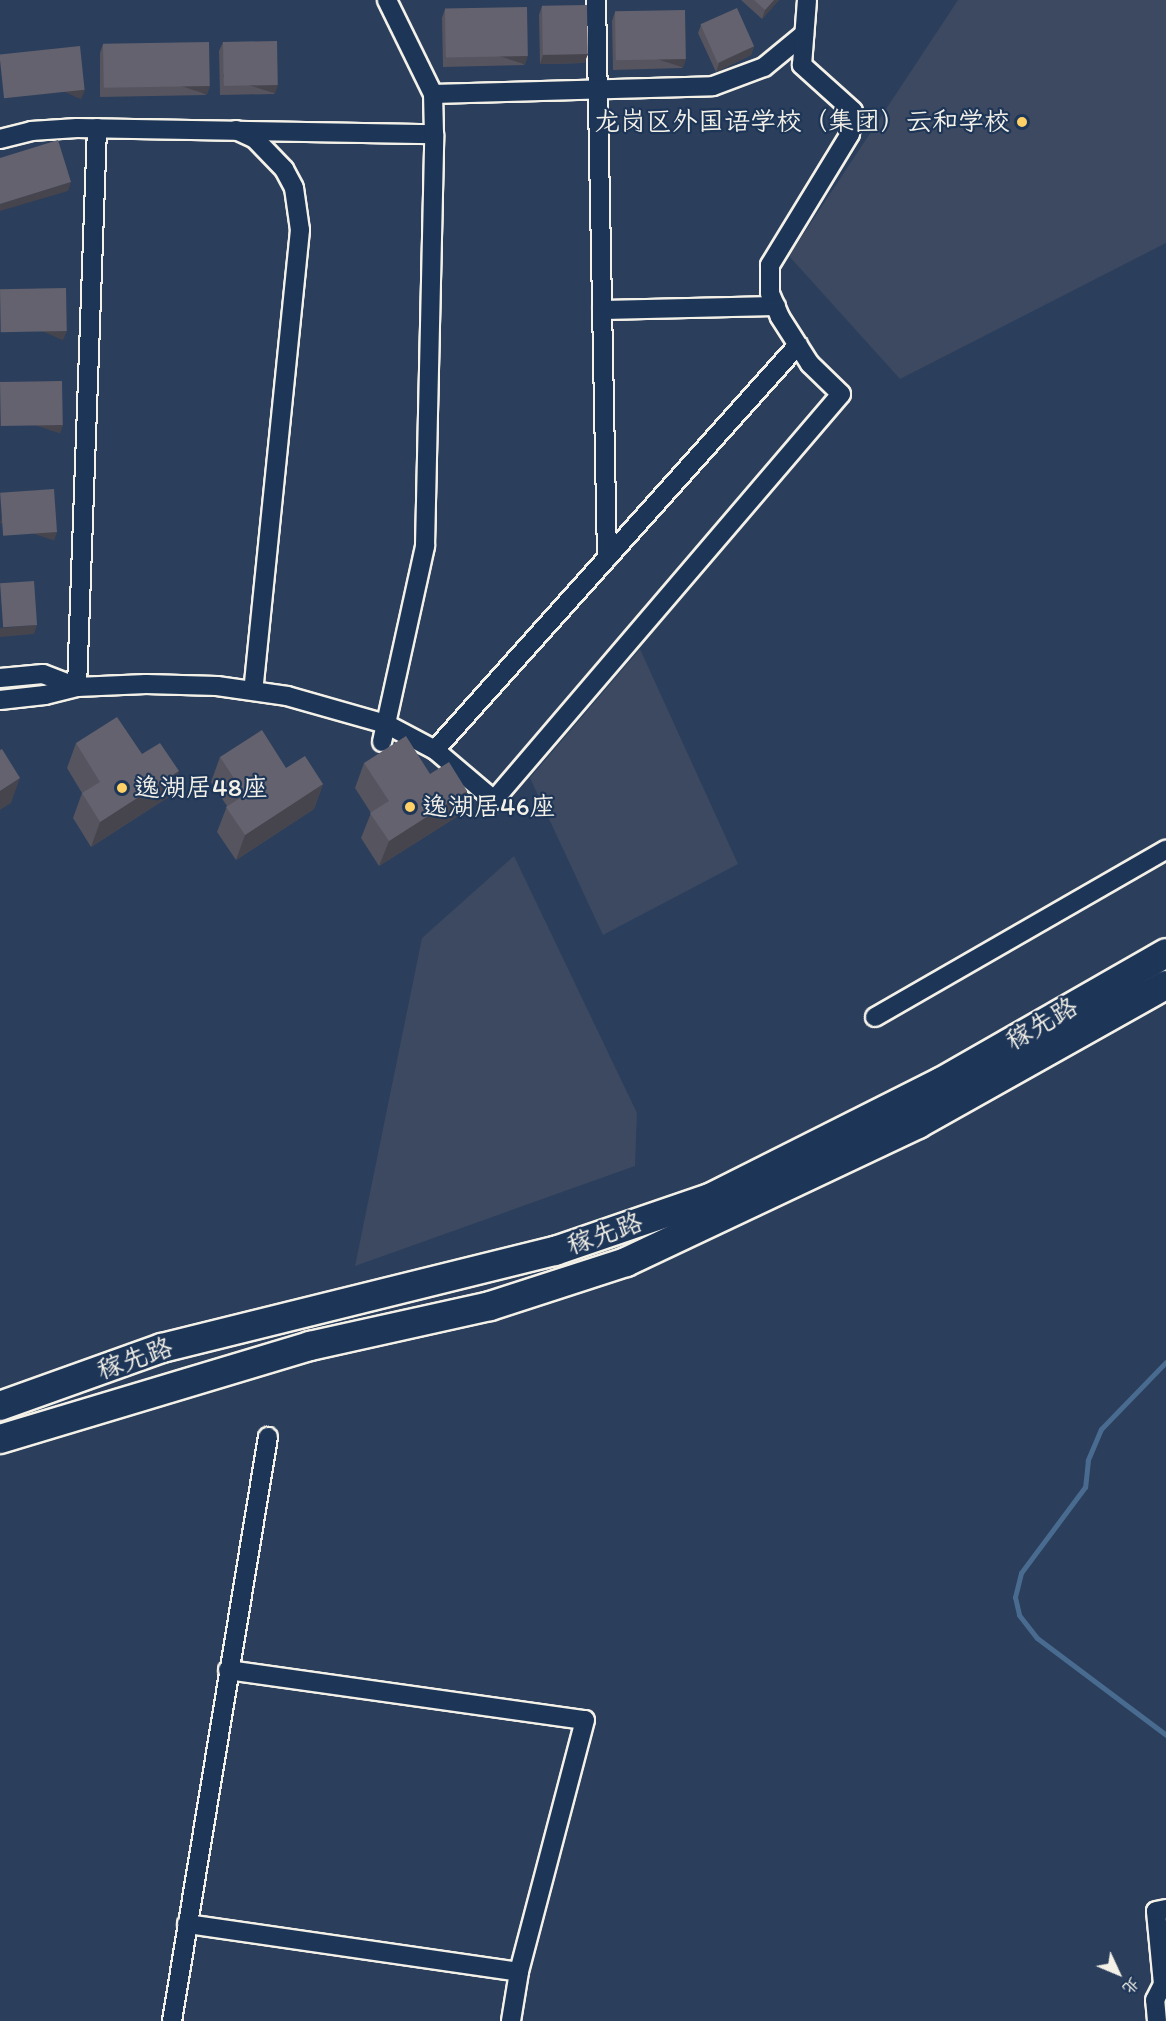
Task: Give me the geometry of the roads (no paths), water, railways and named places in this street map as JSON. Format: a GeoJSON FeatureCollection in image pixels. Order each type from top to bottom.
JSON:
{"type":"FeatureCollection","features":[{"type":"Feature","properties":{"kind":"main road","name":"稼先路"},"geometry":{"type":"LineString","coordinates":[[0,1406],[162,1348],[555,1251],[710,1198],[941,1082],[1166,953]]}},
{"type":"Feature","properties":{"kind":"main road","name":"稼先路"},"geometry":{"type":"LineString","coordinates":[[0,1439],[310,1346],[490,1306],[626,1262],[918,1124],[1166,985]]}},
{"type":"Feature","properties":{"kind":"street"},"geometry":{"type":"LineString","coordinates":[[384,733],[425,546],[434,134],[433,94],[387,0]]}},
{"type":"Feature","properties":{"kind":"street"},"geometry":{"type":"LineString","coordinates":[[596,0],[607,558]]}},
{"type":"Feature","properties":{"kind":"street"},"geometry":{"type":"LineString","coordinates":[[0,700],[45,696],[77,687],[181,684],[253,690],[321,703],[384,733],[435,750],[494,800],[841,394],[810,364],[770,292],[770,265],[850,134],[853,111],[802,65],[807,0]]}},
{"type":"Feature","properties":{"kind":"street"},"geometry":{"type":"LineString","coordinates":[[433,94],[695,87],[731,82],[764,67],[804,34]]}},
{"type":"Feature","properties":{"kind":"street"},"geometry":{"type":"LineString","coordinates":[[0,140],[31,131],[97,128],[434,134]]}},
{"type":"Feature","properties":{"kind":"street"},"geometry":{"type":"LineString","coordinates":[[77,687],[97,128]]}},
{"type":"Feature","properties":{"kind":"street"},"geometry":{"type":"LineString","coordinates":[[236,130],[255,139],[284,169],[296,198],[300,230],[253,690]]}},
{"type":"Feature","properties":{"kind":"street"},"geometry":{"type":"LineString","coordinates":[[602,310],[776,306]]}},
{"type":"Feature","properties":{"kind":"street"},"geometry":{"type":"LineString","coordinates":[[435,750],[798,345]]}},
{"type":"Feature","properties":{"kind":"street"},"geometry":{"type":"LineString","coordinates":[[0,678],[44,674],[77,687]]}},
{"type":"Feature","properties":{"kind":"street"},"geometry":{"type":"LineString","coordinates":[[875,1017],[1166,850]]}},
{"type":"Feature","properties":{"kind":"street"},"geometry":{"type":"LineString","coordinates":[[172,2021],[268,1437]]}},
{"type":"Feature","properties":{"kind":"street"},"geometry":{"type":"LineString","coordinates":[[228,1670],[585,1720],[519,1972],[511,2021]]}},
{"type":"Feature","properties":{"kind":"street"},"geometry":{"type":"LineString","coordinates":[[1157,2021],[1155,2000],[1163,1984],[1156,1911],[1166,1909]]}},
{"type":"Feature","properties":{"kind":"street"},"geometry":{"type":"LineString","coordinates":[[187,1924],[519,1972]]}},
{"type":"Feature","properties":{"kind":"waterway"},"geometry":{"type":"LineString","coordinates":[[1166,1362],[1101,1429],[1088,1460],[1085,1487],[1021,1573],[1015,1597],[1019,1615],[1037,1638],[1166,1735]]}},
{"type":"Feature","properties":{"kind":"place","name":"龙岗区外国语学校（集团）云和学校"},"geometry":{"type":"Point","coordinates":[1022,122]}},
{"type":"Feature","properties":{"kind":"place","name":"逸湖居48座"},"geometry":{"type":"Point","coordinates":[122,788]}},
{"type":"Feature","properties":{"kind":"place","name":"逸湖居46座"},"geometry":{"type":"Point","coordinates":[410,807]}}]}
